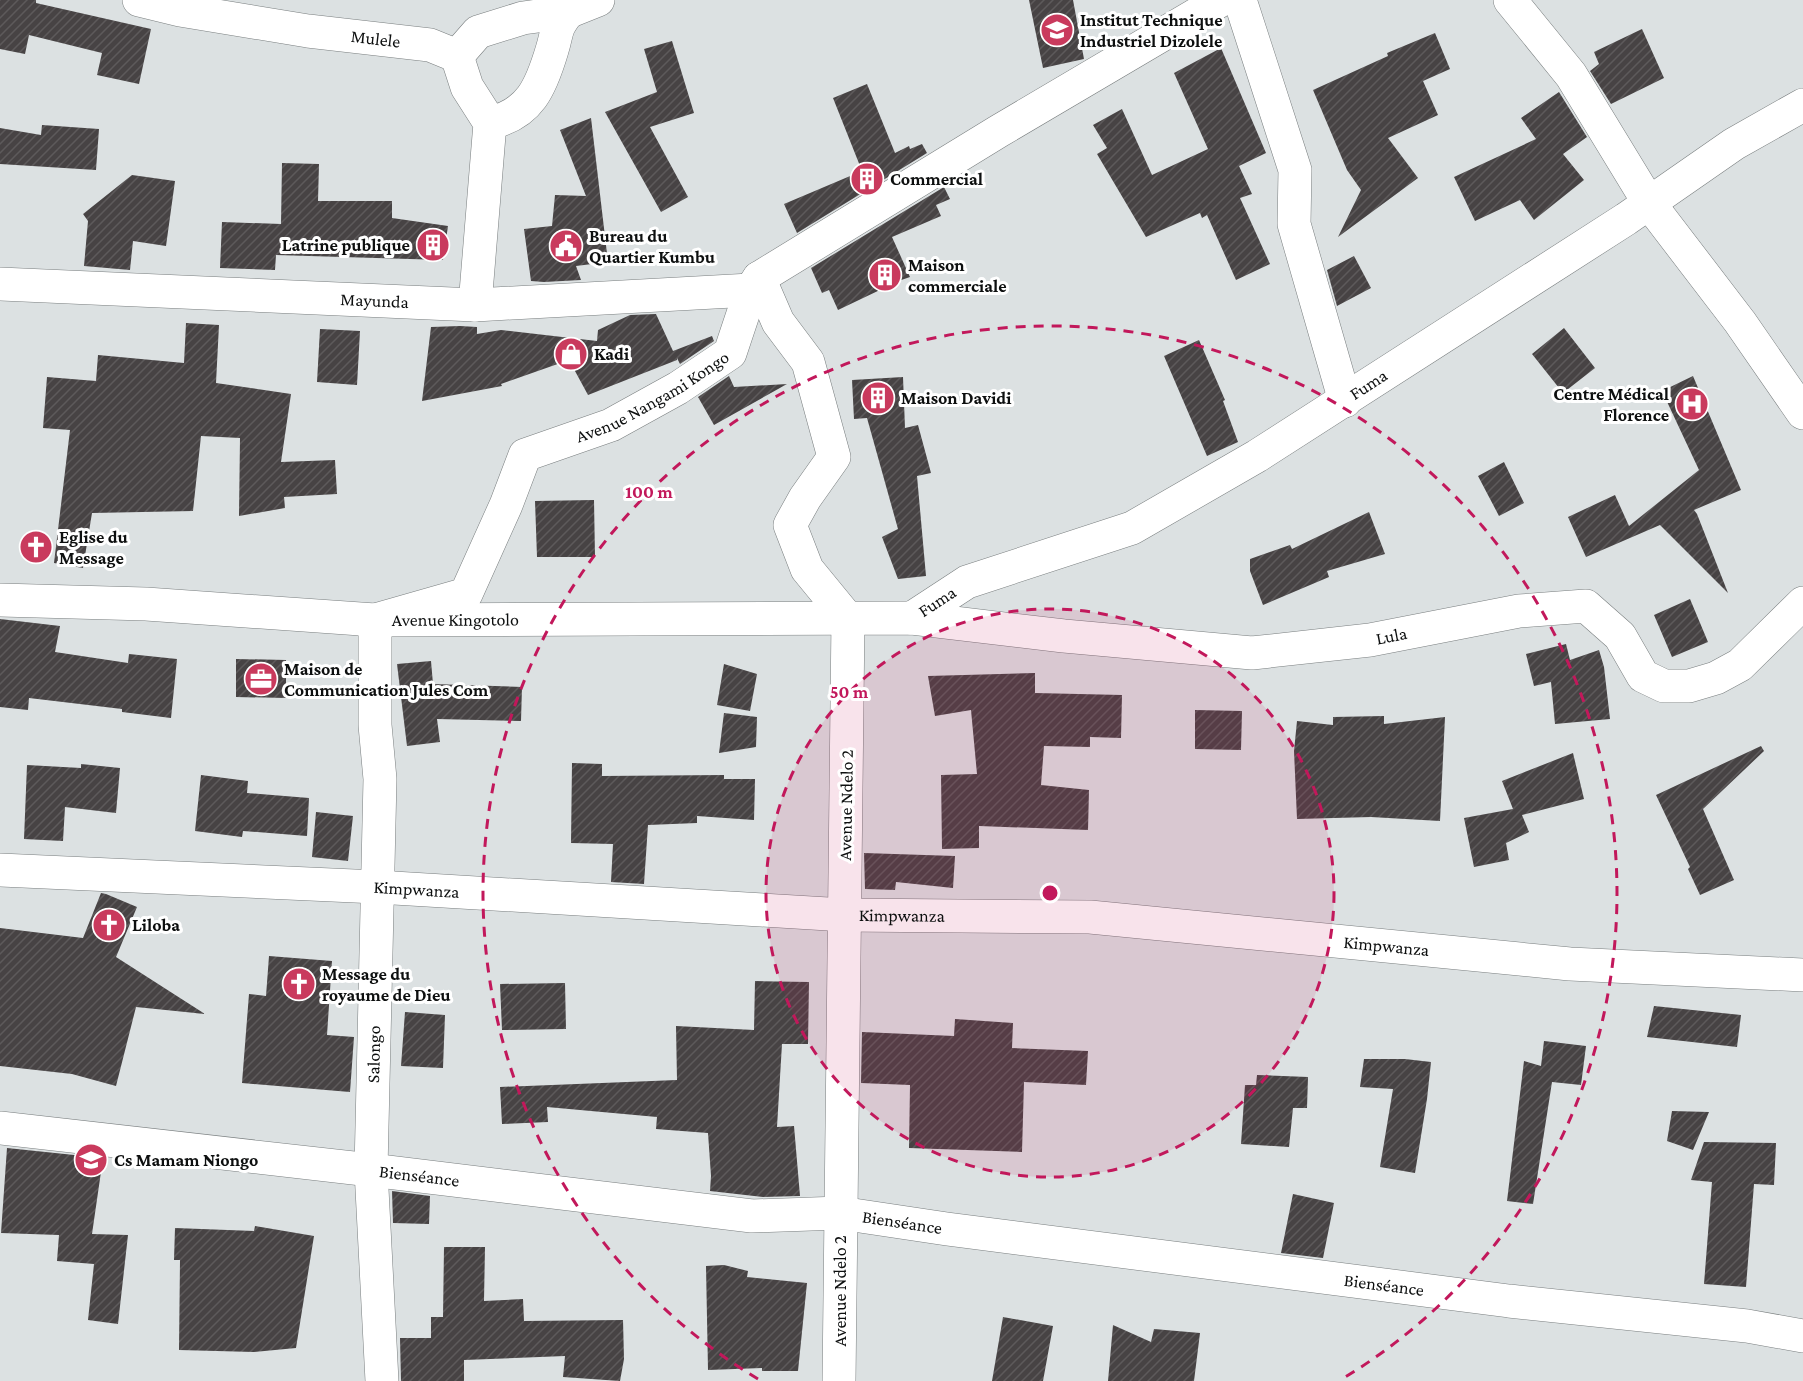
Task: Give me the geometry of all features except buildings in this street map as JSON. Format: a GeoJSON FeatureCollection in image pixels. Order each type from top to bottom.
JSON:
{"type":"FeatureCollection","features":[{"type":"Feature","properties":{"kind":"street","name":"Mulele"},"geometry":{"type":"LineString","coordinates":[[139,0],[180,10],[308,31],[430,45],[457,56]]}},
{"type":"Feature","properties":{"kind":"street"},"geometry":{"type":"LineString","coordinates":[[475,305],[490,123],[467,87],[457,56],[478,32],[523,18],[568,12],[598,0]]}},
{"type":"Feature","properties":{"kind":"street"},"geometry":{"type":"LineString","coordinates":[[848,619],[807,569],[790,525],[805,498],[834,457],[808,362],[778,322],[754,284],[999,131],[1221,0]]}},
{"type":"Feature","properties":{"kind":"street"},"geometry":{"type":"LineString","coordinates":[[1240,0],[1295,170],[1294,224],[1345,401]]}},
{"type":"Feature","properties":{"kind":"street"},"geometry":{"type":"LineString","coordinates":[[1510,0],[1571,75],[1649,203],[1740,322],[1803,413]]}},
{"type":"Feature","properties":{"kind":"street"},"geometry":{"type":"LineString","coordinates":[[490,123],[507,119],[524,108],[536,91],[552,49],[557,26],[568,12]]}},
{"type":"Feature","properties":{"kind":"street","name":"Fuma"},"geometry":{"type":"LineString","coordinates":[[912,618],[967,582],[1132,528],[1257,456],[1345,401],[1649,203],[1734,144],[1803,105]]}},
{"type":"Feature","properties":{"kind":"street","name":"Mayunda"},"geometry":{"type":"LineString","coordinates":[[0,284],[475,305],[754,284]]}},
{"type":"Feature","properties":{"kind":"street","name":"Avenue Nangami Kongo"},"geometry":{"type":"LineString","coordinates":[[375,620],[466,594],[506,505],[525,455],[612,425],[678,388],[730,353],[754,284]]}},
{"type":"Feature","properties":{"kind":"street","name":"Avenue Kingotolo"},"geometry":{"type":"LineString","coordinates":[[0,600],[146,604],[375,620],[912,618]]}},
{"type":"Feature","properties":{"kind":"street","name":"Lula"},"geometry":{"type":"LineString","coordinates":[[912,618],[1064,636],[1252,653],[1370,640],[1519,611],[1586,606],[1620,636],[1642,676],[1664,686],[1689,686],[1716,678],[1740,664],[1803,603]]}},
{"type":"Feature","properties":{"kind":"street","name":"Avenue Ndelo 2"},"geometry":{"type":"LineString","coordinates":[[839,1381],[848,619]]}},
{"type":"Feature","properties":{"kind":"street","name":"Salongo"},"geometry":{"type":"LineString","coordinates":[[375,620],[375,725],[380,779],[371,1170],[382,1381]]}},
{"type":"Feature","properties":{"kind":"street","name":"Kimpwanza"},"geometry":{"type":"LineString","coordinates":[[0,870],[377,887],[845,915],[1090,917],[1570,964],[1803,975]]}},
{"type":"Feature","properties":{"kind":"street","name":"Bienséance"},"geometry":{"type":"LineString","coordinates":[[0,1128],[752,1216],[840,1213],[947,1229],[1509,1301],[1747,1326],[1803,1336]]}},
{"type":"Feature","properties":{"kind":"place","name":"Institut Technique Industriel Dizolele"},"geometry":{"type":"Point","coordinates":[1057,30]}},
{"type":"Feature","properties":{"kind":"place","name":"Commercial"},"geometry":{"type":"Point","coordinates":[867,179]}},
{"type":"Feature","properties":{"kind":"place","name":"Latrine publique"},"geometry":{"type":"Point","coordinates":[433,245]}},
{"type":"Feature","properties":{"kind":"place","name":"Bureau du Quartier Kumbu"},"geometry":{"type":"Point","coordinates":[566,246]}},
{"type":"Feature","properties":{"kind":"place","name":"Maison commerciale"},"geometry":{"type":"Point","coordinates":[885,275]}},
{"type":"Feature","properties":{"kind":"place","name":"Kadi"},"geometry":{"type":"Point","coordinates":[571,354]}},
{"type":"Feature","properties":{"kind":"place","name":"Maison Davidi"},"geometry":{"type":"Point","coordinates":[878,398]}},
{"type":"Feature","properties":{"kind":"place","name":"Centre Médical Florence"},"geometry":{"type":"Point","coordinates":[1692,404]}},
{"type":"Feature","properties":{"kind":"place","name":"Eglise du Message"},"geometry":{"type":"Point","coordinates":[36,547]}},
{"type":"Feature","properties":{"kind":"place","name":"Maison de Communication Jules Com"},"geometry":{"type":"Point","coordinates":[261,679]}},
{"type":"Feature","properties":{"kind":"place","name":"Liloba"},"geometry":{"type":"Point","coordinates":[109,925]}},
{"type":"Feature","properties":{"kind":"place","name":"Message du royaume de Dieu"},"geometry":{"type":"Point","coordinates":[299,984]}},
{"type":"Feature","properties":{"kind":"place","name":"Cs Mamam Niongo"},"geometry":{"type":"Point","coordinates":[91,1160]}}]}
